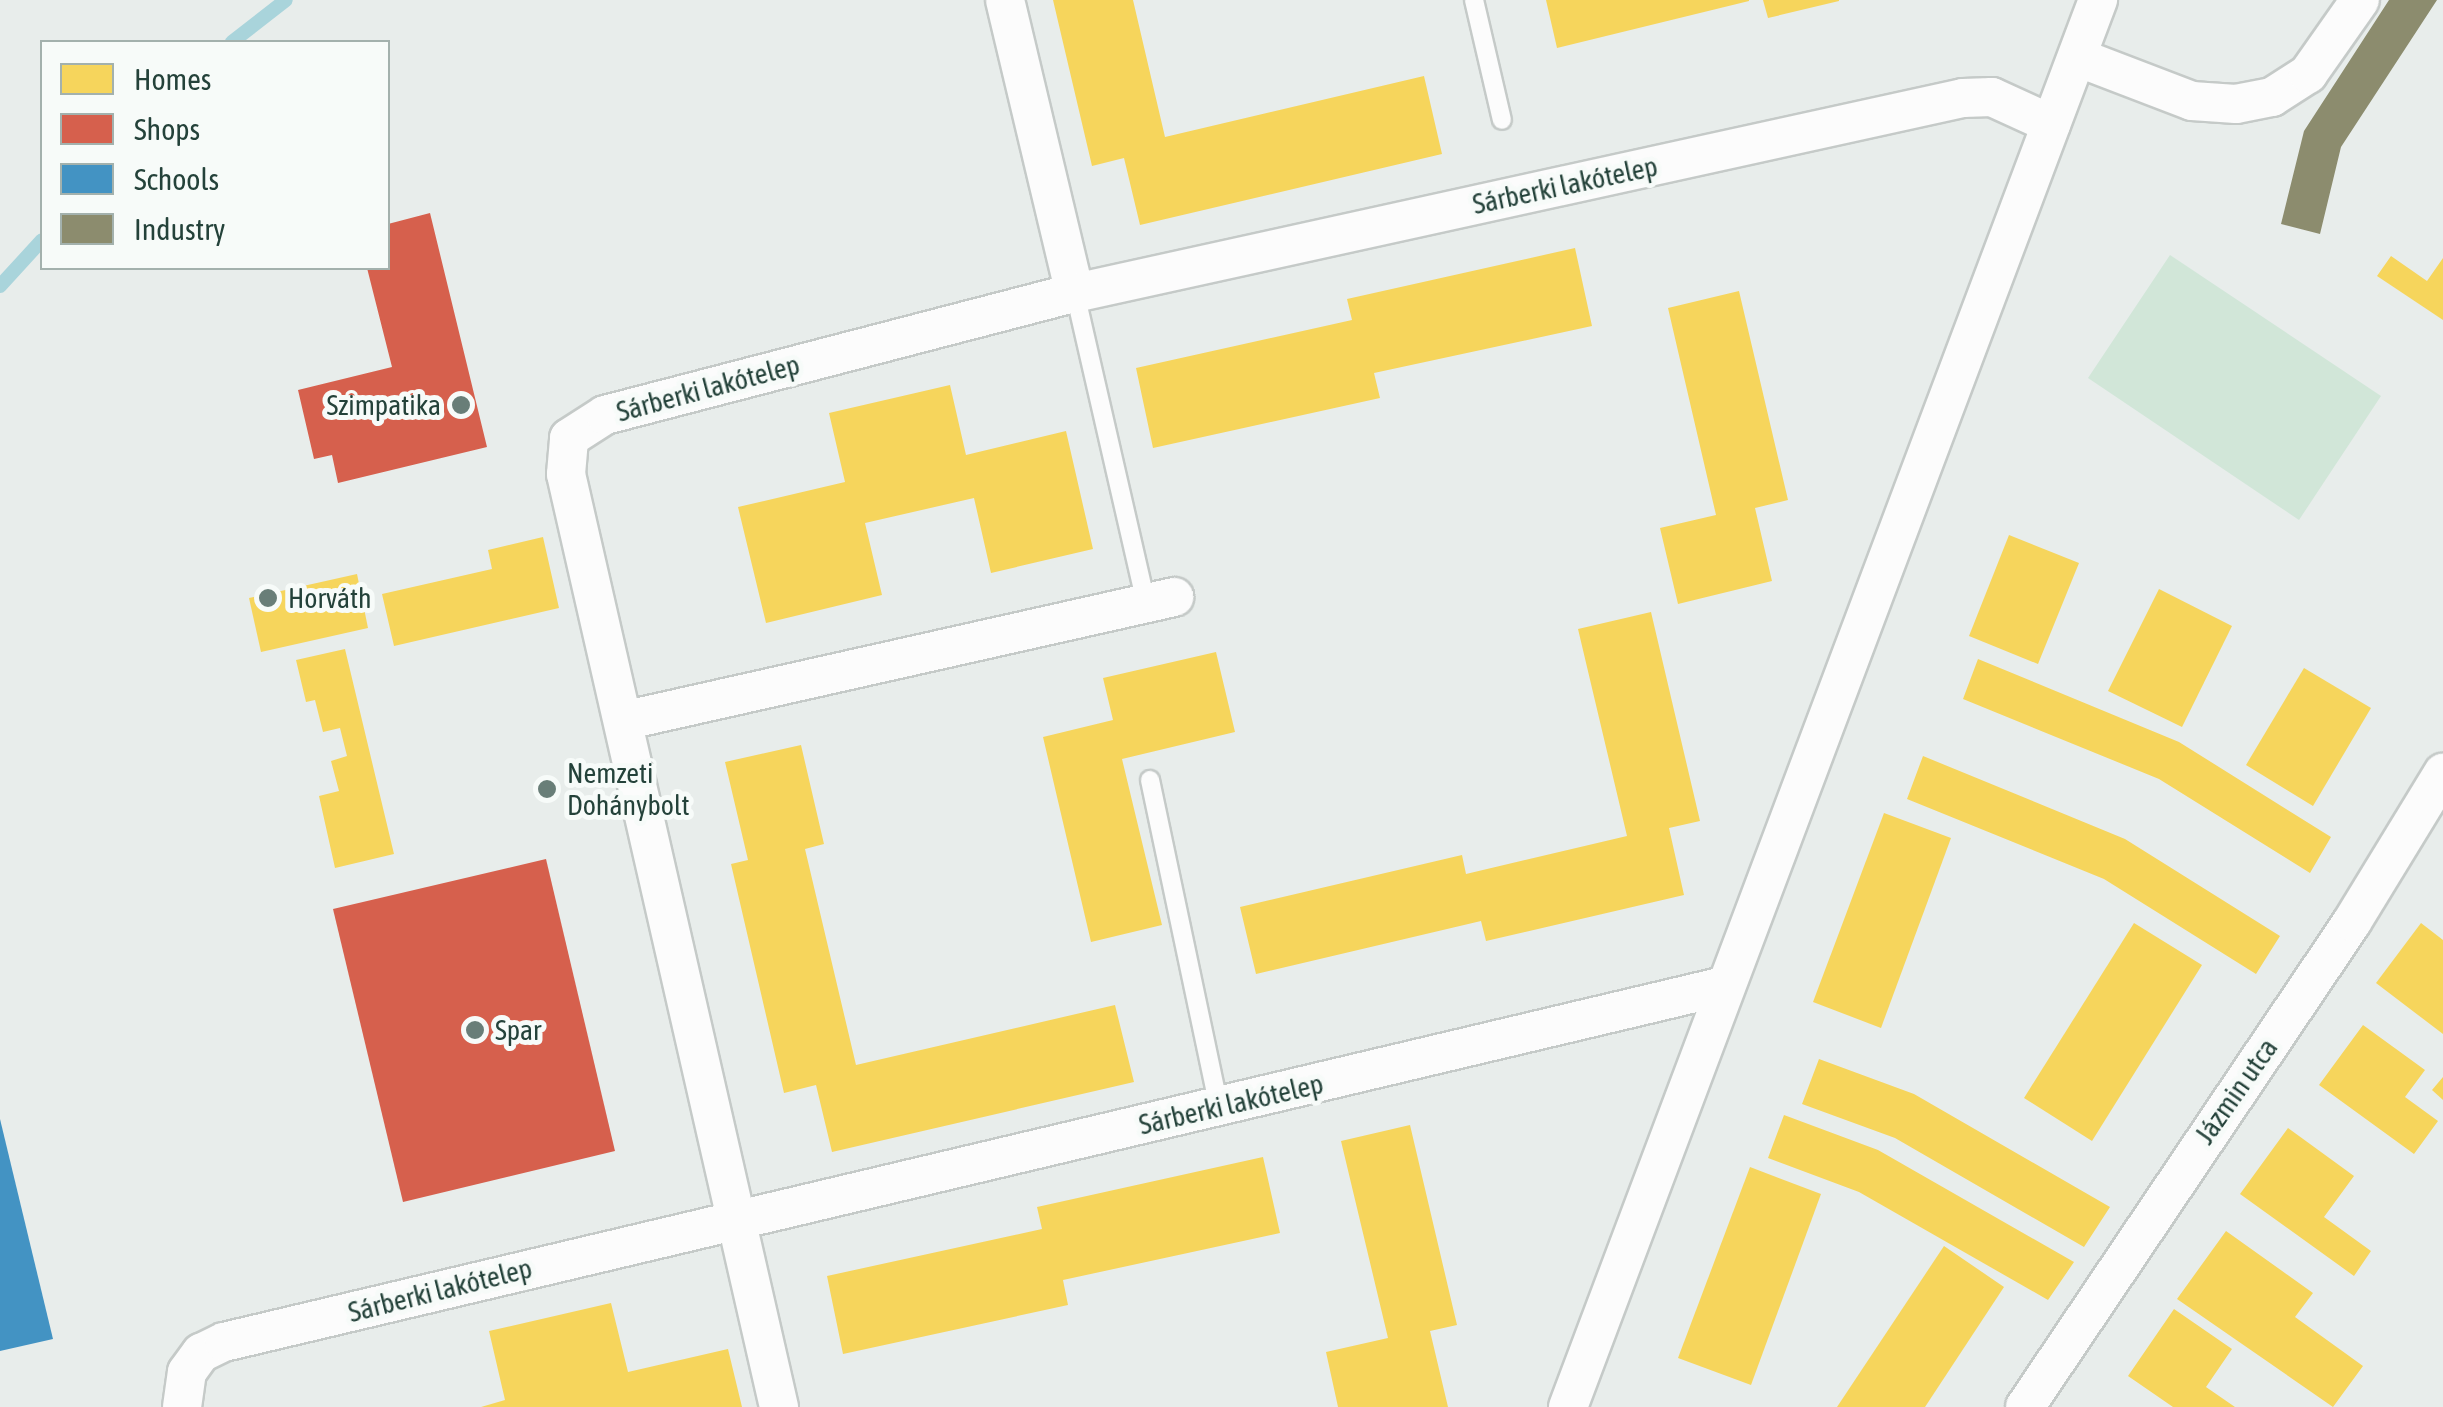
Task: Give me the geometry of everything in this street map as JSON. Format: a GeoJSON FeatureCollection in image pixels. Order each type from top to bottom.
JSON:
{"type":"FeatureCollection","features":[{"type":"Feature","properties":{"kind":"street"},"geometry":{"type":"LineString","coordinates":[[1004,0],[1075,293]]}},
{"type":"Feature","properties":{"kind":"street"},"geometry":{"type":"LineString","coordinates":[[1568,1407],[2098,0]]}},
{"type":"Feature","properties":{"kind":"street"},"geometry":{"type":"LineString","coordinates":[[2077,57],[2192,102],[2254,100],[2308,74],[2360,0]]}},
{"type":"Feature","properties":{"kind":"street","name":"Sárberki lakótelep"},"geometry":{"type":"LineString","coordinates":[[779,1407],[627,720],[566,474],[568,438],[604,415],[1075,293],[1962,98],[1992,97],[2051,124]]}},
{"type":"Feature","properties":{"kind":"street"},"geometry":{"type":"LineString","coordinates":[[627,720],[1160,600]]}},
{"type":"Feature","properties":{"kind":"street","name":"Jázmin utca"},"geometry":{"type":"LineString","coordinates":[[2025,1407],[2352,922],[2441,781]]}},
{"type":"Feature","properties":{"kind":"street","name":"Sárberki lakótelep"},"geometry":{"type":"LineString","coordinates":[[182,1407],[187,1372],[201,1353],[224,1342],[1724,986]]}},
{"type":"Feature","properties":{"kind":"lane"},"geometry":{"type":"LineString","coordinates":[[1474,0],[1502,120]]}},
{"type":"Feature","properties":{"kind":"lane"},"geometry":{"type":"LineString","coordinates":[[1075,293],[1160,600]]}},
{"type":"Feature","properties":{"kind":"lane"},"geometry":{"type":"LineString","coordinates":[[1150,780],[1219,1107]]}},
{"type":"Feature","properties":{"kind":"green space"},"geometry":{"type":"Polygon","coordinates":[[[2170,255],[2381,396],[2299,520],[2088,378],[2170,255]]]}},
{"type":"Feature","properties":{"kind":"building: Homes"},"geometry":{"type":"Polygon","coordinates":[[[1053,0],[1133,0],[1165,137],[1424,76],[1442,154],[1140,225],[1124,158],[1092,166],[1053,0]]]}},
{"type":"Feature","properties":{"kind":"building: Homes"},"geometry":{"type":"Polygon","coordinates":[[[1546,0],[1749,0],[1749,1],[1557,48],[1546,0]]]}},
{"type":"Feature","properties":{"kind":"building: Homes"},"geometry":{"type":"Polygon","coordinates":[[[1763,0],[1839,0],[1839,1],[1768,18],[1763,0]]]}},
{"type":"Feature","properties":{"kind":"building: Homes"},"geometry":{"type":"Polygon","coordinates":[[[1575,248],[1592,326],[1374,373],[1380,398],[1153,448],[1136,368],[1352,320],[1347,299],[1575,248]]]}},
{"type":"Feature","properties":{"kind":"building: Homes"},"geometry":{"type":"Polygon","coordinates":[[[2391,256],[2427,281],[2443,258],[2443,320],[2377,276],[2391,256]]]}},
{"type":"Feature","properties":{"kind":"building: Homes"},"geometry":{"type":"Polygon","coordinates":[[[1739,291],[1788,500],[1755,508],[1772,581],[1678,604],[1660,528],[1716,515],[1668,308],[1739,291]]]}},
{"type":"Feature","properties":{"kind":"building: Homes"},"geometry":{"type":"Polygon","coordinates":[[[950,385],[966,455],[1066,431],[1093,549],[991,573],[974,498],[865,523],[882,595],[766,623],[738,507],[845,482],[829,413],[950,385]]]}},
{"type":"Feature","properties":{"kind":"building: Homes"},"geometry":{"type":"Polygon","coordinates":[[[2009,535],[2079,563],[2038,664],[1969,636],[2009,535]]]}},
{"type":"Feature","properties":{"kind":"building: Homes"},"geometry":{"type":"Polygon","coordinates":[[[543,537],[559,608],[394,646],[382,594],[492,569],[488,550],[543,537]]]}},
{"type":"Feature","properties":{"kind":"building: Homes"},"geometry":{"type":"Polygon","coordinates":[[[357,574],[368,628],[261,652],[249,598],[357,574]]]}},
{"type":"Feature","properties":{"kind":"building: Homes"},"geometry":{"type":"Polygon","coordinates":[[[2159,589],[2232,626],[2182,727],[2108,691],[2159,589]]]}},
{"type":"Feature","properties":{"kind":"building: Homes"},"geometry":{"type":"Polygon","coordinates":[[[1651,612],[1700,821],[1669,828],[1684,895],[1486,941],[1481,921],[1256,974],[1240,907],[1462,855],[1466,874],[1627,836],[1578,629],[1651,612]]]}},
{"type":"Feature","properties":{"kind":"building: Homes"},"geometry":{"type":"Polygon","coordinates":[[[345,649],[394,854],[335,868],[319,796],[339,791],[331,761],[347,756],[340,728],[323,732],[315,700],[306,702],[296,660],[345,649]]]}},
{"type":"Feature","properties":{"kind":"building: Homes"},"geometry":{"type":"Polygon","coordinates":[[[1216,652],[1235,732],[1122,759],[1162,925],[1091,942],[1043,737],[1113,720],[1103,678],[1216,652]]]}},
{"type":"Feature","properties":{"kind":"building: Homes"},"geometry":{"type":"Polygon","coordinates":[[[1978,659],[2179,742],[2331,837],[2310,873],[2159,779],[1963,699],[1978,659]]]}},
{"type":"Feature","properties":{"kind":"building: Homes"},"geometry":{"type":"Polygon","coordinates":[[[2304,668],[2371,708],[2313,806],[2246,765],[2304,668]]]}},
{"type":"Feature","properties":{"kind":"building: Homes"},"geometry":{"type":"Polygon","coordinates":[[[801,745],[824,844],[805,849],[856,1065],[1115,1005],[1134,1082],[832,1152],[816,1085],[784,1093],[731,864],[748,860],[725,762],[801,745]]]}},
{"type":"Feature","properties":{"kind":"building: Homes"},"geometry":{"type":"Polygon","coordinates":[[[1923,756],[2125,839],[2280,936],[2256,974],[2104,879],[1907,799],[1923,756]]]}},
{"type":"Feature","properties":{"kind":"building: Homes"},"geometry":{"type":"Polygon","coordinates":[[[1884,813],[1951,838],[1881,1028],[1813,1002],[1884,813]]]}},
{"type":"Feature","properties":{"kind":"building: Homes"},"geometry":{"type":"Polygon","coordinates":[[[2134,923],[2202,965],[2092,1141],[2024,1098],[2134,923]]]}},
{"type":"Feature","properties":{"kind":"building: Homes"},"geometry":{"type":"Polygon","coordinates":[[[2421,923],[2443,940],[2443,1034],[2376,983],[2421,923]]]}},
{"type":"Feature","properties":{"kind":"building: Homes"},"geometry":{"type":"Polygon","coordinates":[[[2363,1025],[2425,1070],[2405,1097],[2438,1121],[2414,1154],[2319,1085],[2363,1025]]]}},
{"type":"Feature","properties":{"kind":"building: Homes"},"geometry":{"type":"Polygon","coordinates":[[[1819,1059],[1914,1094],[2110,1207],[2084,1247],[1895,1138],[1802,1104],[1819,1059]]]}},
{"type":"Feature","properties":{"kind":"building: Homes"},"geometry":{"type":"Polygon","coordinates":[[[2443,1077],[2443,1100],[2432,1090],[2443,1077]]]}},
{"type":"Feature","properties":{"kind":"building: Homes"},"geometry":{"type":"Polygon","coordinates":[[[1784,1115],[1878,1150],[2074,1262],[2048,1300],[1859,1192],[1768,1158],[1784,1115]]]}},
{"type":"Feature","properties":{"kind":"building: Homes"},"geometry":{"type":"Polygon","coordinates":[[[1410,1125],[1457,1325],[1430,1331],[1448,1407],[1338,1407],[1326,1352],[1388,1338],[1341,1141],[1410,1125]]]}},
{"type":"Feature","properties":{"kind":"building: Homes"},"geometry":{"type":"Polygon","coordinates":[[[2288,1128],[2354,1176],[2324,1217],[2371,1251],[2354,1276],[2240,1194],[2288,1128]]]}},
{"type":"Feature","properties":{"kind":"building: Homes"},"geometry":{"type":"Polygon","coordinates":[[[1263,1157],[1280,1233],[1063,1280],[1068,1305],[843,1354],[827,1276],[1042,1229],[1037,1207],[1263,1157]]]}},
{"type":"Feature","properties":{"kind":"building: Homes"},"geometry":{"type":"Polygon","coordinates":[[[1750,1167],[1821,1194],[1751,1385],[1678,1358],[1750,1167]]]}},
{"type":"Feature","properties":{"kind":"building: Homes"},"geometry":{"type":"Polygon","coordinates":[[[2226,1231],[2313,1293],[2295,1317],[2363,1366],[2333,1407],[2177,1299],[2226,1231]]]}},
{"type":"Feature","properties":{"kind":"building: Homes"},"geometry":{"type":"Polygon","coordinates":[[[1944,1246],[2004,1287],[1925,1407],[1837,1407],[1944,1246]]]}},
{"type":"Feature","properties":{"kind":"building: Homes"},"geometry":{"type":"Polygon","coordinates":[[[611,1303],[628,1372],[728,1349],[742,1407],[481,1407],[505,1400],[489,1331],[611,1303]]]}},
{"type":"Feature","properties":{"kind":"building: Homes"},"geometry":{"type":"Polygon","coordinates":[[[2174,1309],[2232,1349],[2206,1387],[2235,1407],[2173,1407],[2128,1376],[2174,1309]]]}},
{"type":"Feature","properties":{"kind":"building: Shops"},"geometry":{"type":"Polygon","coordinates":[[[430,213],[487,447],[338,483],[332,455],[314,459],[298,390],[392,367],[368,270],[390,270],[390,223],[430,213]]]}},
{"type":"Feature","properties":{"kind":"building: Shops","name":"Spar"},"geometry":{"type":"Polygon","coordinates":[[[546,859],[615,1151],[403,1202],[333,909],[546,859]]]}},
{"type":"Feature","properties":{"kind":"building: Schools"},"geometry":{"type":"Polygon","coordinates":[[[0,1119],[53,1339],[0,1351],[0,1119]]]}},
{"type":"Feature","properties":{"kind":"building: Industry"},"geometry":{"type":"Polygon","coordinates":[[[2389,0],[2437,0],[2341,147],[2320,234],[2281,224],[2304,131],[2389,0]]]}},
{"type":"Feature","properties":{"kind":"waterway"},"geometry":{"type":"LineString","coordinates":[[235,40],[286,0]]}},
{"type":"Feature","properties":{"kind":"waterway"},"geometry":{"type":"LineString","coordinates":[[0,286],[40,242]]}},
{"type":"Feature","properties":{"kind":"place","name":"Szimpatika"},"geometry":{"type":"Point","coordinates":[461,405]}},
{"type":"Feature","properties":{"kind":"place","name":"Horváth"},"geometry":{"type":"Point","coordinates":[268,598]}},
{"type":"Feature","properties":{"kind":"place","name":"Nemzeti Dohánybolt"},"geometry":{"type":"Point","coordinates":[547,789]}},
{"type":"Feature","properties":{"kind":"place","name":"Spar"},"geometry":{"type":"Point","coordinates":[475,1030]}}]}
